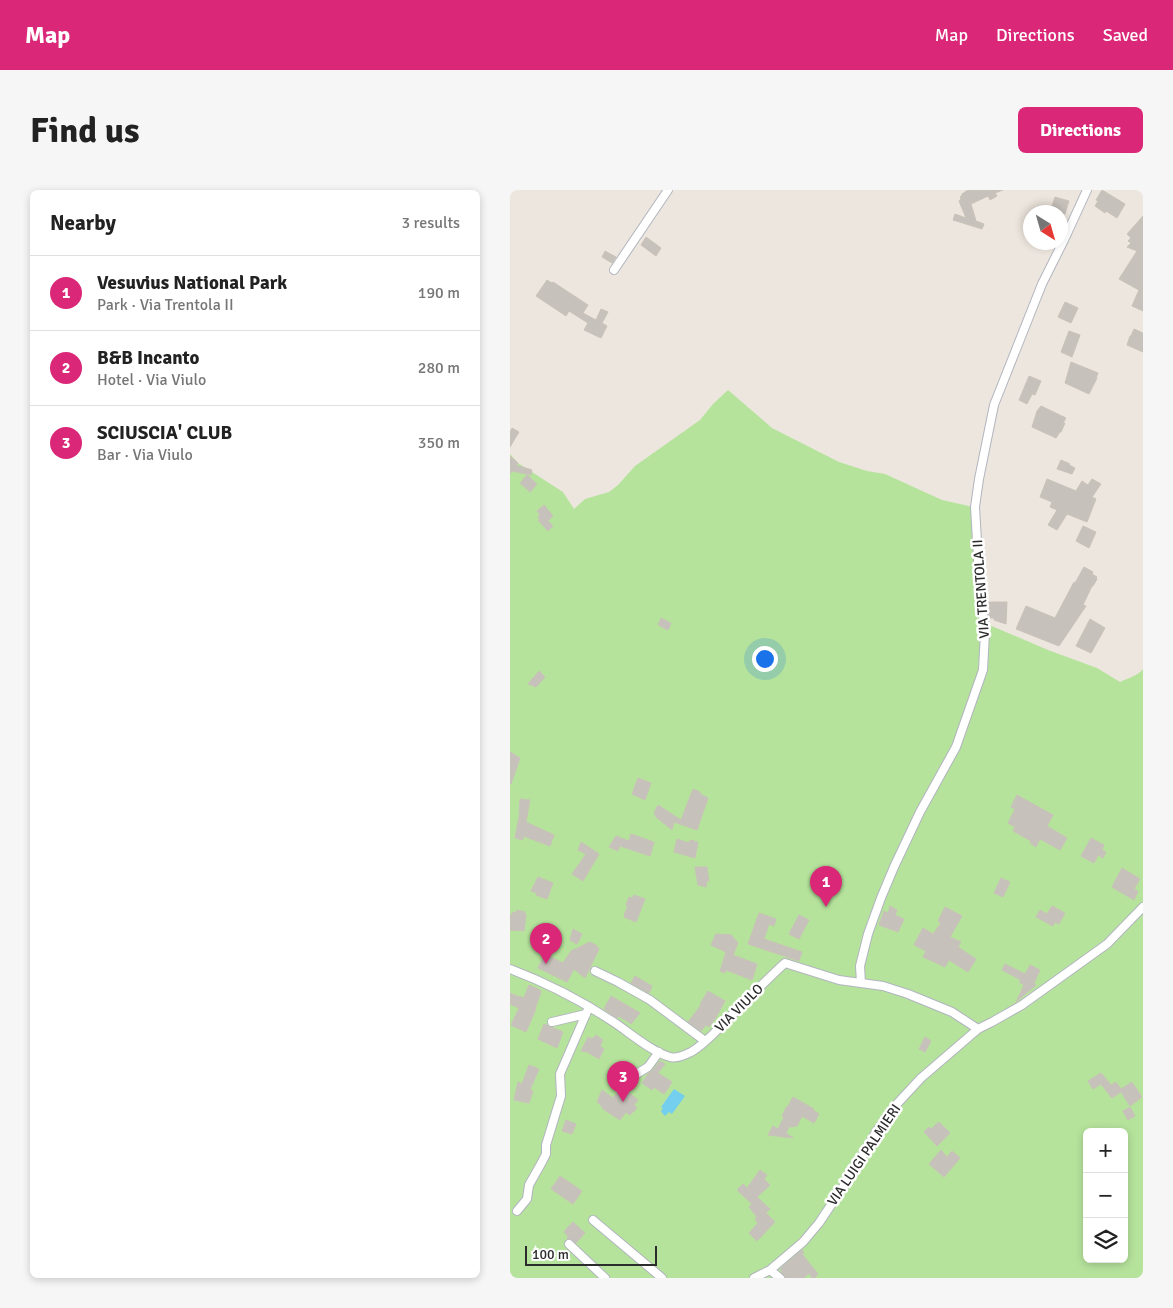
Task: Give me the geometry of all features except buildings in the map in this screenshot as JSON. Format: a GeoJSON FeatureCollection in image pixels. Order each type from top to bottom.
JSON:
{"type":"FeatureCollection","features":[{"type":"Feature","properties":{"kind":"street"},"geometry":{"type":"LineString","coordinates":[[614,270],[668,190]]}},
{"type":"Feature","properties":{"kind":"street","name":"VIA TRENTOLA II"},"geometry":{"type":"LineString","coordinates":[[861,983],[860,966],[868,934],[894,867],[920,812],[956,747],[983,670],[985,633],[975,507],[994,405],[1037,296],[1087,190]]}},
{"type":"Feature","properties":{"kind":"street","name":"VIA LUIGI PALMIERI"},"geometry":{"type":"LineString","coordinates":[[754,1278],[770,1270],[802,1242],[819,1223],[894,1106],[921,1078],[978,1029],[1022,1005],[1107,944],[1143,907]]}},
{"type":"Feature","properties":{"kind":"street","name":"VIA VIULO"},"geometry":{"type":"LineString","coordinates":[[510,969],[543,982],[576,999],[587,1010],[614,1022],[658,1052],[671,1058],[692,1051],[705,1041],[785,963],[839,980],[883,986],[952,1012],[978,1029]]}},
{"type":"Feature","properties":{"kind":"street"},"geometry":{"type":"LineString","coordinates":[[595,971],[650,1000],[705,1041]]}},
{"type":"Feature","properties":{"kind":"street"},"geometry":{"type":"LineString","coordinates":[[552,1022],[587,1010]]}},
{"type":"Feature","properties":{"kind":"street"},"geometry":{"type":"LineString","coordinates":[[517,1211],[527,1200],[529,1185],[546,1154],[546,1145],[560,1096],[560,1074],[587,1010]]}},
{"type":"Feature","properties":{"kind":"street"},"geometry":{"type":"LineString","coordinates":[[630,1078],[648,1067],[658,1052]]}},
{"type":"Feature","properties":{"kind":"street"},"geometry":{"type":"LineString","coordinates":[[593,1220],[662,1278]]}},
{"type":"Feature","properties":{"kind":"street"},"geometry":{"type":"LineString","coordinates":[[569,1244],[605,1278]]}},
{"type":"Feature","properties":{"kind":"street"},"geometry":{"type":"LineString","coordinates":[[770,1270],[780,1278]]}},
{"type":"Feature","properties":{"kind":"green space"},"geometry":{"type":"Polygon","coordinates":[[[728,390],[772,428],[839,462],[867,471],[885,474],[942,500],[978,508],[987,624],[1097,668],[1120,682],[1136,675],[1143,669],[1143,1278],[510,1278],[510,454],[518,463],[563,492],[574,509],[585,499],[609,492],[635,466],[700,420],[728,390]]]}},
{"type":"Feature","properties":{"kind":"water"},"geometry":{"type":"Polygon","coordinates":[[[674,1089],[685,1096],[672,1114],[669,1112],[665,1116],[661,1111],[663,1108],[661,1107],[674,1089]]]}},
{"type":"Feature","properties":{"kind":"place","name":"Vesuvius National Park"},"geometry":{"type":"Point","coordinates":[826,907]}},
{"type":"Feature","properties":{"kind":"place","name":"B&B Incanto"},"geometry":{"type":"Point","coordinates":[546,964]}},
{"type":"Feature","properties":{"kind":"place","name":"SCIUSCIA' CLUB"},"geometry":{"type":"Point","coordinates":[623,1102]}}]}
